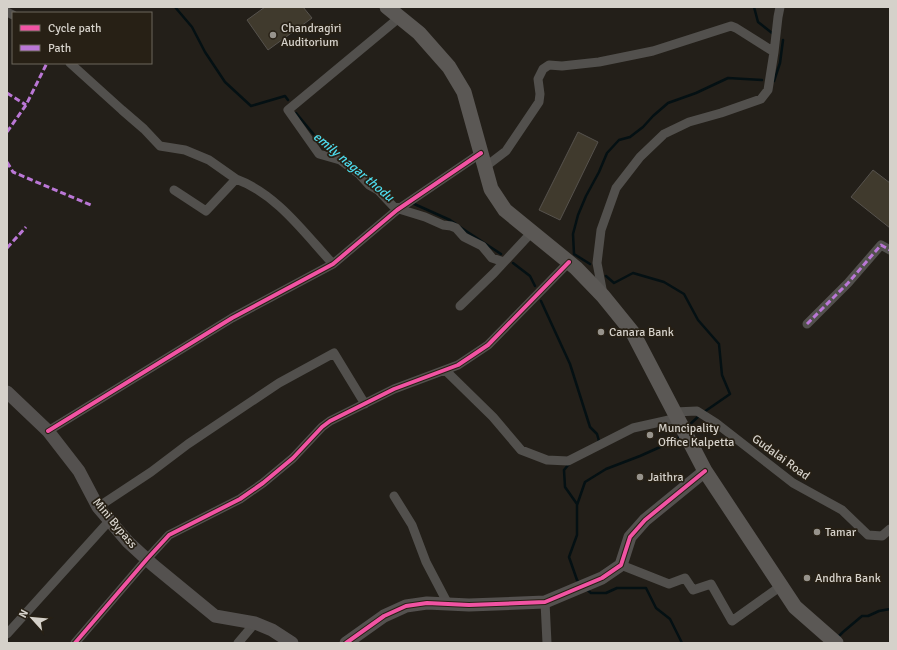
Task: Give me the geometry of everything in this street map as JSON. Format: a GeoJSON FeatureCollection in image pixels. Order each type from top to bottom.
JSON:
{"type":"FeatureCollection","features":[{"type":"Feature","properties":{"kind":"main road"},"geometry":{"type":"LineString","coordinates":[[387,7],[419,33],[449,67],[464,92],[491,189],[505,210],[569,262],[603,296],[633,333],[705,471],[795,607],[836,643]]}},
{"type":"Feature","properties":{"kind":"street"},"geometry":{"type":"LineString","coordinates":[[603,296],[597,264],[601,230],[616,188],[640,157],[664,134],[688,122],[722,113],[761,99],[768,90],[780,7]]}},
{"type":"Feature","properties":{"kind":"street"},"geometry":{"type":"LineString","coordinates":[[400,18],[288,110],[319,154],[340,160],[359,174],[369,185],[378,190],[393,206],[426,217],[443,225],[456,228],[464,237],[482,246],[492,258],[504,262]]}},
{"type":"Feature","properties":{"kind":"street"},"geometry":{"type":"LineString","coordinates":[[48,431],[232,318],[334,264],[400,208],[483,160],[506,151],[539,102],[540,94],[538,79],[542,68],[549,65],[562,66],[592,62],[653,51],[731,26],[774,52]]}},
{"type":"Feature","properties":{"kind":"street"},"geometry":{"type":"LineString","coordinates":[[71,64],[144,129],[160,146],[185,150],[209,160],[236,179],[247,183],[265,195],[300,226],[315,245],[334,264]]}},
{"type":"Feature","properties":{"kind":"street"},"geometry":{"type":"LineString","coordinates":[[174,190],[206,211],[236,179]]}},
{"type":"Feature","properties":{"kind":"street"},"geometry":{"type":"LineString","coordinates":[[460,306],[532,232]]}},
{"type":"Feature","properties":{"kind":"street"},"geometry":{"type":"LineString","coordinates":[[807,324],[848,283],[881,245],[890,250]]}},
{"type":"Feature","properties":{"kind":"street"},"geometry":{"type":"LineString","coordinates":[[75,643],[169,535],[240,500],[293,458],[322,427],[394,389],[458,365],[488,345],[569,262]]}},
{"type":"Feature","properties":{"kind":"street"},"geometry":{"type":"LineString","coordinates":[[98,507],[279,383],[334,353],[365,404]]}},
{"type":"Feature","properties":{"kind":"street","name":"Gudalai Road"},"geometry":{"type":"LineString","coordinates":[[445,370],[493,417],[521,450],[547,460],[568,461],[633,428],[680,422],[697,412],[706,417],[793,483],[842,510],[868,535],[882,536],[890,529]]}},
{"type":"Feature","properties":{"kind":"street","name":"Mini Bypass"},"geometry":{"type":"LineString","coordinates":[[7,392],[48,431],[78,471],[98,507],[128,542],[147,559],[215,616],[254,623],[272,630],[292,643]]}},
{"type":"Feature","properties":{"kind":"street"},"geometry":{"type":"LineString","coordinates":[[346,643],[384,616],[406,606],[427,603],[514,604],[545,602],[602,578],[620,565],[630,538],[645,520],[705,471]]}},
{"type":"Feature","properties":{"kind":"street"},"geometry":{"type":"LineString","coordinates":[[394,496],[412,525],[426,562],[448,604]]}},
{"type":"Feature","properties":{"kind":"street"},"geometry":{"type":"LineString","coordinates":[[7,634],[110,520]]}},
{"type":"Feature","properties":{"kind":"street"},"geometry":{"type":"LineString","coordinates":[[620,565],[669,584],[685,578],[693,590],[711,584],[732,621],[781,586]]}},
{"type":"Feature","properties":{"kind":"street"},"geometry":{"type":"LineString","coordinates":[[545,602],[548,643]]}},
{"type":"Feature","properties":{"kind":"street"},"geometry":{"type":"LineString","coordinates":[[238,643],[254,623]]}},
{"type":"Feature","properties":{"kind":"building","name":"Chandragiri Auditorium"},"geometry":{"type":"Polygon","coordinates":[[[265,7],[303,7],[312,18],[268,50],[247,20],[265,7]]]}},
{"type":"Feature","properties":{"kind":"building"},"geometry":{"type":"Polygon","coordinates":[[[578,132],[598,142],[560,220],[539,210],[578,132]]]}},
{"type":"Feature","properties":{"kind":"building"},"geometry":{"type":"Polygon","coordinates":[[[873,170],[890,183],[890,228],[851,197],[873,170]]]}},
{"type":"Feature","properties":{"kind":"waterway","name":"emily nagar thodu"},"geometry":{"type":"LineString","coordinates":[[175,7],[192,27],[205,52],[225,82],[251,106],[285,96],[288,100]]}},
{"type":"Feature","properties":{"kind":"waterway"},"geometry":{"type":"LineString","coordinates":[[754,7],[758,22],[772,33]]}},
{"type":"Feature","properties":{"kind":"waterway"},"geometry":{"type":"LineString","coordinates":[[774,81],[780,63],[783,40]]}},
{"type":"Feature","properties":{"kind":"waterway"},"geometry":{"type":"LineString","coordinates":[[590,264],[574,254],[573,234],[578,215],[607,153],[619,140],[630,137],[643,127],[668,103],[696,93],[728,78],[762,80]]}},
{"type":"Feature","properties":{"kind":"waterway","name":"emily nagar thodu"},"geometry":{"type":"LineString","coordinates":[[296,113],[320,142],[340,156]]}},
{"type":"Feature","properties":{"kind":"waterway","name":"emily nagar thodu"},"geometry":{"type":"LineString","coordinates":[[365,174],[378,185]]}},
{"type":"Feature","properties":{"kind":"waterway","name":"emily nagar thodu"},"geometry":{"type":"LineString","coordinates":[[412,203],[456,224]]}},
{"type":"Feature","properties":{"kind":"waterway","name":"emily nagar thodu"},"geometry":{"type":"LineString","coordinates":[[460,227],[501,254]]}},
{"type":"Feature","properties":{"kind":"waterway","name":"emily nagar thodu"},"geometry":{"type":"LineString","coordinates":[[513,263],[530,276],[535,286]]}},
{"type":"Feature","properties":{"kind":"waterway"},"geometry":{"type":"LineString","coordinates":[[606,276],[614,283],[633,273],[664,282],[684,294],[698,320],[719,344],[722,375],[730,394],[704,412]]}},
{"type":"Feature","properties":{"kind":"waterway","name":"emily nagar thodu"},"geometry":{"type":"LineString","coordinates":[[541,301],[570,364],[590,427],[597,434],[598,442]]}},
{"type":"Feature","properties":{"kind":"waterway"},"geometry":{"type":"LineString","coordinates":[[687,427],[700,415]]}},
{"type":"Feature","properties":{"kind":"waterway"},"geometry":{"type":"LineString","coordinates":[[580,583],[577,580],[569,557],[577,535],[577,505],[585,482],[606,469],[678,439],[680,435]]}},
{"type":"Feature","properties":{"kind":"waterway","name":"emily nagar thodu"},"geometry":{"type":"LineString","coordinates":[[569,464],[564,470],[565,487],[577,504]]}},
{"type":"Feature","properties":{"kind":"waterway"},"geometry":{"type":"LineString","coordinates":[[586,589],[591,593],[606,593],[617,588],[646,588],[656,608],[670,619],[682,643]]}},
{"type":"Feature","properties":{"kind":"waterway"},"geometry":{"type":"LineString","coordinates":[[838,637],[862,616],[868,616],[879,611],[890,609]]}},
{"type":"Feature","properties":{"kind":"marked path"},"geometry":{"type":"LineString","coordinates":[[7,132],[26,105],[46,64]]}},
{"type":"Feature","properties":{"kind":"marked path"},"geometry":{"type":"LineString","coordinates":[[7,93],[26,105]]}},
{"type":"Feature","properties":{"kind":"marked path"},"geometry":{"type":"LineString","coordinates":[[7,162],[13,172],[93,206]]}},
{"type":"Feature","properties":{"kind":"marked path"},"geometry":{"type":"LineString","coordinates":[[7,248],[26,227]]}},
{"type":"Feature","properties":{"kind":"marked path"},"geometry":{"type":"LineString","coordinates":[[807,324],[848,283],[881,245],[890,250]]}},
{"type":"Feature","properties":{"kind":"cycle path"},"geometry":{"type":"LineString","coordinates":[[48,431],[232,318],[333,264],[397,210],[481,153]]}},
{"type":"Feature","properties":{"kind":"cycle path"},"geometry":{"type":"LineString","coordinates":[[75,643],[169,535],[240,499],[263,483],[293,458],[322,427],[330,421],[394,389],[458,365],[488,345],[569,262]]}},
{"type":"Feature","properties":{"kind":"cycle path"},"geometry":{"type":"LineString","coordinates":[[346,643],[384,616],[406,606],[427,603],[469,605],[545,602],[602,578],[621,565],[630,537],[645,520],[705,471]]}},
{"type":"Feature","properties":{"kind":"place","name":"Chandragiri Auditorium"},"geometry":{"type":"Point","coordinates":[273,35]}},
{"type":"Feature","properties":{"kind":"place","name":"Canara Bank"},"geometry":{"type":"Point","coordinates":[601,332]}},
{"type":"Feature","properties":{"kind":"place","name":"Muncipality Office Kalpetta"},"geometry":{"type":"Point","coordinates":[650,435]}},
{"type":"Feature","properties":{"kind":"place","name":"Jaithra"},"geometry":{"type":"Point","coordinates":[640,477]}},
{"type":"Feature","properties":{"kind":"place","name":"Tamar"},"geometry":{"type":"Point","coordinates":[817,532]}},
{"type":"Feature","properties":{"kind":"place","name":"Andhra Bank"},"geometry":{"type":"Point","coordinates":[807,578]}}]}
